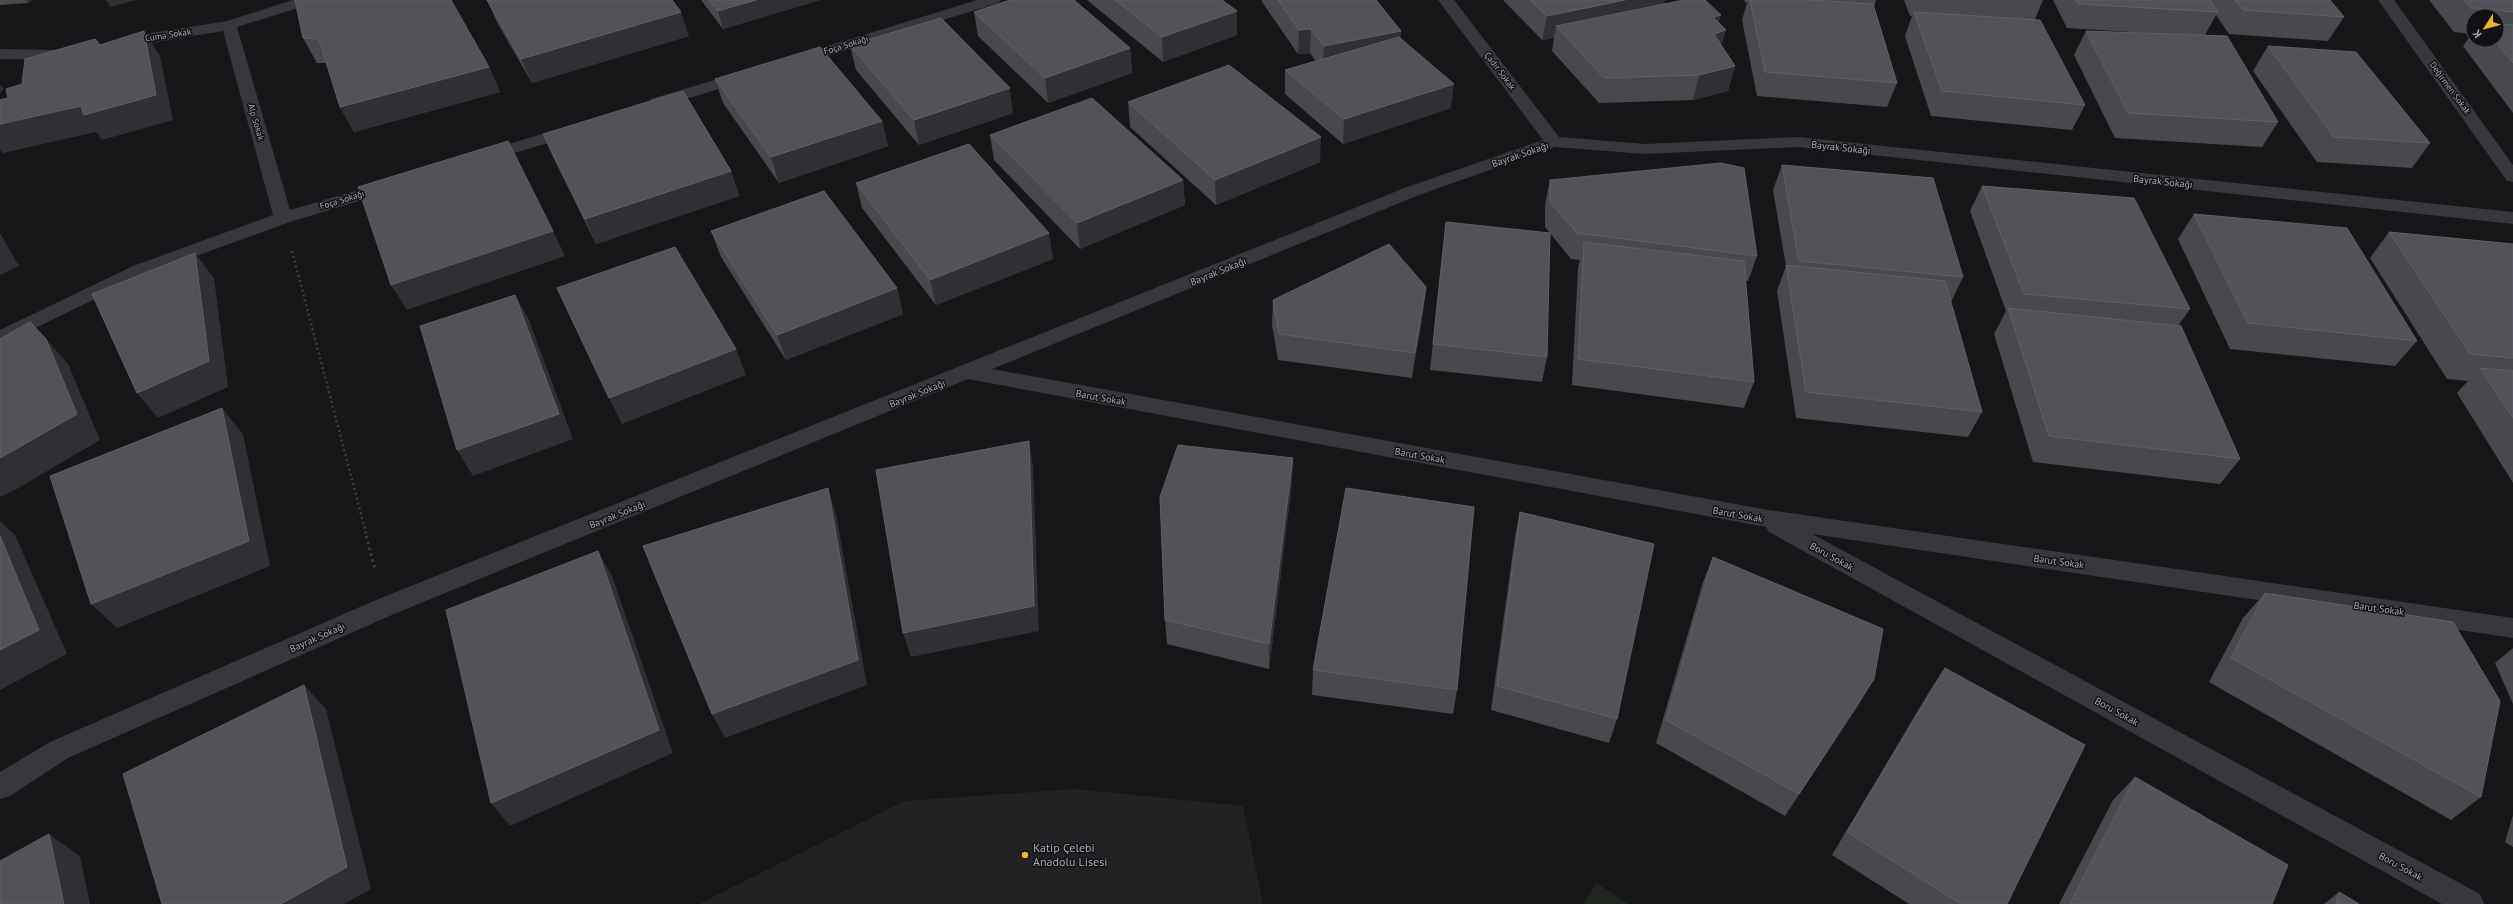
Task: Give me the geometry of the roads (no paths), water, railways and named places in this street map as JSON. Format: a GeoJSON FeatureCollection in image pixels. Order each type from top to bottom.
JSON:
{"type":"FeatureCollection","features":[{"type":"Feature","properties":{"kind":"street","name":"Cuma Sokak"},"geometry":{"type":"LineString","coordinates":[[103,46],[229,26],[309,0]]}},
{"type":"Feature","properties":{"kind":"street","name":"Foça Sokağı"},"geometry":{"type":"LineString","coordinates":[[644,108],[993,0]]}},
{"type":"Feature","properties":{"kind":"street","name":"Çadır Sokak"},"geometry":{"type":"LineString","coordinates":[[1446,0],[1554,142]]}},
{"type":"Feature","properties":{"kind":"street","name":"Değirmen Sokak"},"geometry":{"type":"LineString","coordinates":[[2386,0],[2513,177]]}},
{"type":"Feature","properties":{"kind":"street","name":"Alp Sokak"},"geometry":{"type":"LineString","coordinates":[[229,26],[283,218]]}},
{"type":"Feature","properties":{"kind":"street"},"geometry":{"type":"LineString","coordinates":[[0,54],[56,54],[87,49]]}},
{"type":"Feature","properties":{"kind":"street"},"geometry":{"type":"LineString","coordinates":[[464,163],[591,124]]}},
{"type":"Feature","properties":{"kind":"street","name":"Bayrak Sokağı"},"geometry":{"type":"LineString","coordinates":[[0,787],[59,750],[385,607],[1413,191],[1554,142],[1645,149],[1798,142],[2513,218]]}},
{"type":"Feature","properties":{"kind":"street","name":"Foça Sokağı"},"geometry":{"type":"LineString","coordinates":[[0,338],[140,270],[283,218],[404,182]]}},
{"type":"Feature","properties":{"kind":"street","name":"Barut Sokak"},"geometry":{"type":"LineString","coordinates":[[968,372],[1763,518],[2513,628]]}},
{"type":"Feature","properties":{"kind":"street","name":"Boru Sokak"},"geometry":{"type":"LineString","coordinates":[[1763,518],[2470,904]]}},
{"type":"Feature","properties":{"kind":"place","name":"Katip Çelebi Anadolu Lisesi"},"geometry":{"type":"Point","coordinates":[1025,855]}}]}
